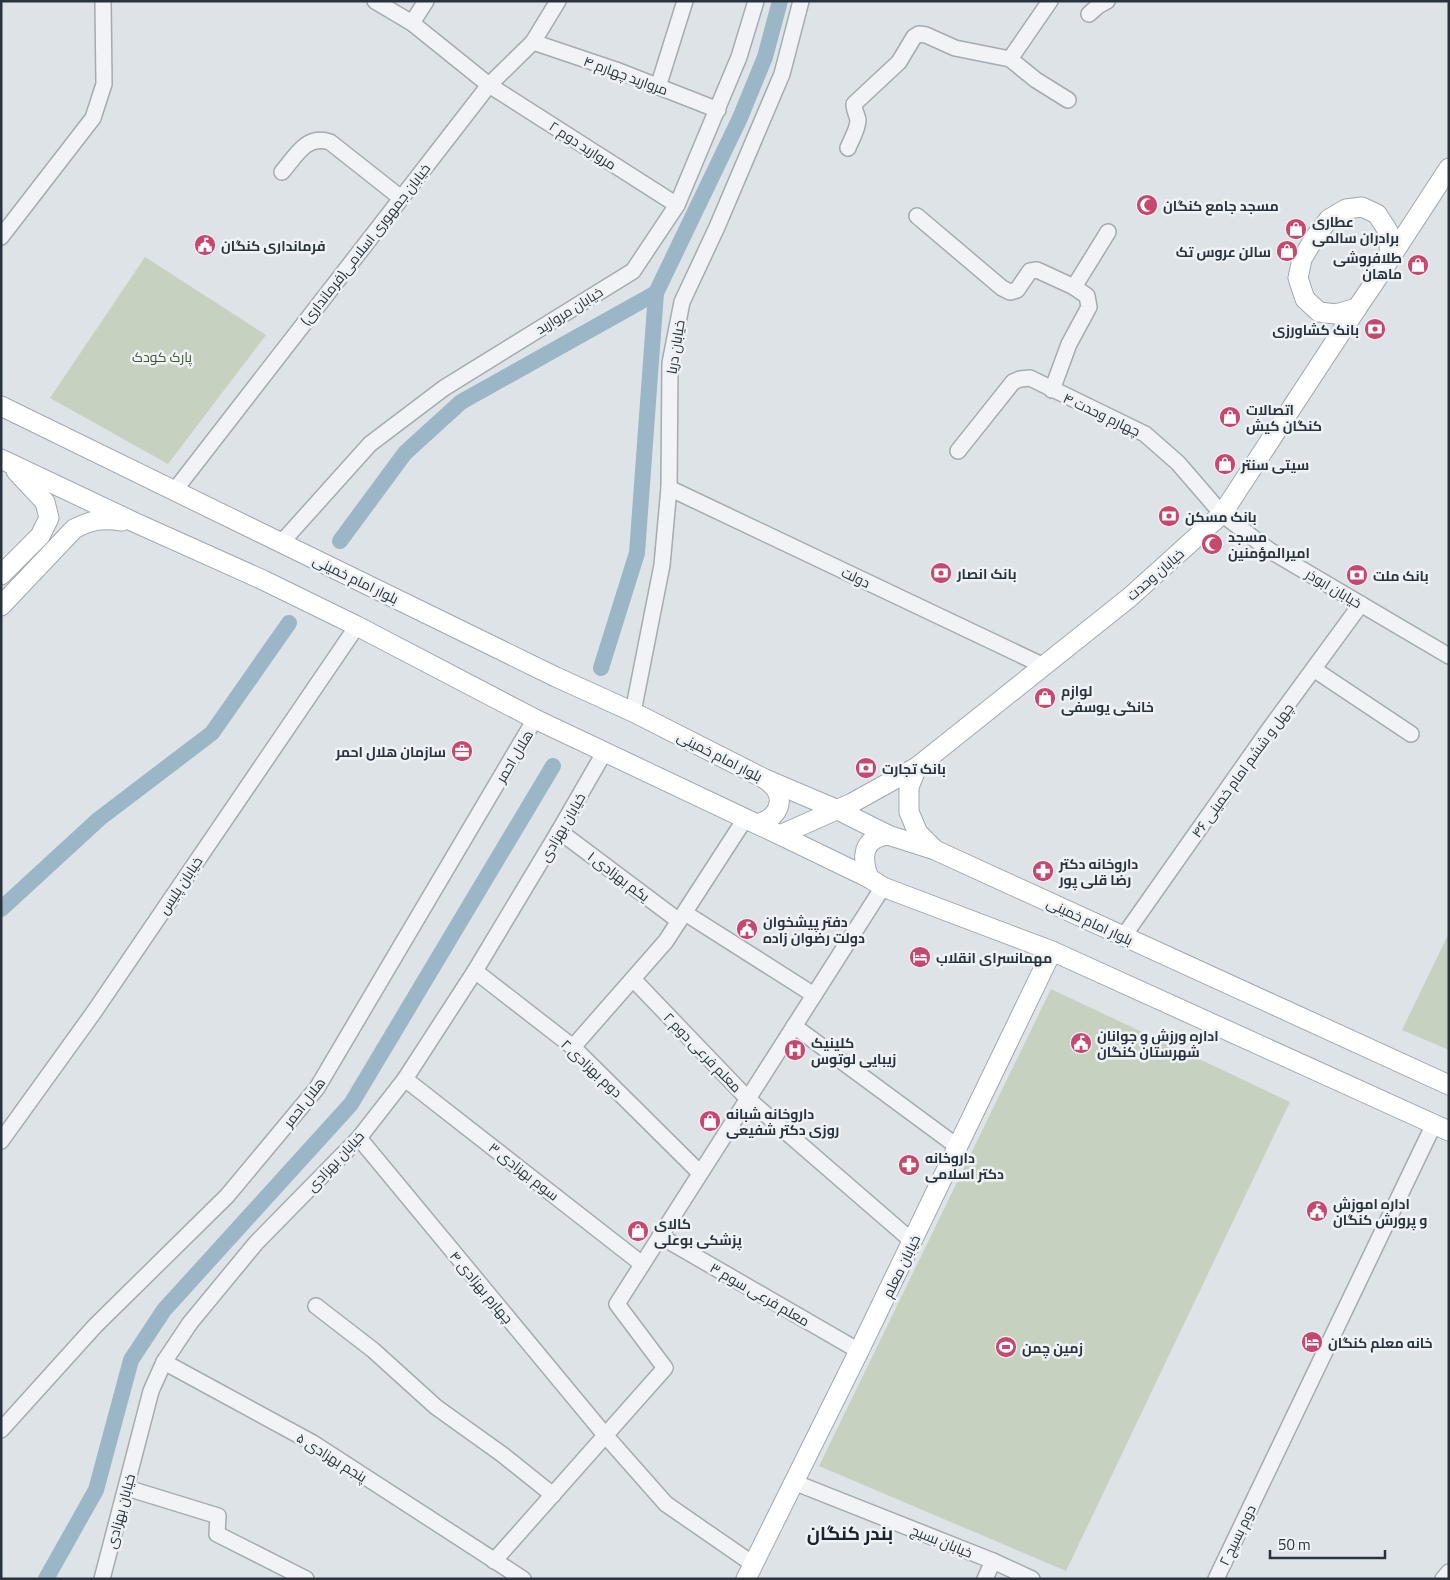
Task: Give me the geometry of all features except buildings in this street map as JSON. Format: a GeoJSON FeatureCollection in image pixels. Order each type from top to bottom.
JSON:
{"type":"FeatureCollection","features":[{"type":"Feature","properties":{"kind":"main road"},"geometry":{"type":"LineString","coordinates":[[1390,259],[1388,231],[1377,214],[1362,207],[1346,209],[1330,219],[1314,237],[1302,258],[1298,278],[1305,299],[1319,312],[1336,314],[1357,308],[1390,259],[1449,168]]}},
{"type":"Feature","properties":{"kind":"main road","name":"خیابان وحدت"},"geometry":{"type":"LineString","coordinates":[[780,835],[838,810],[917,767],[1130,597],[1222,514],[1357,308]]}},
{"type":"Feature","properties":{"kind":"main road","name":"بلوار امام خمینی"},"geometry":{"type":"LineString","coordinates":[[1,406],[556,677],[633,712],[765,779],[838,810],[888,835],[935,850],[1449,1085]]}},
{"type":"Feature","properties":{"kind":"main road"},"geometry":{"type":"LineString","coordinates":[[5,461],[263,580],[604,753],[876,882],[1052,951],[1441,1128]]}},
{"type":"Feature","properties":{"kind":"main road"},"geometry":{"type":"LineString","coordinates":[[1,575],[40,536],[49,518],[45,502],[5,461]]}},
{"type":"Feature","properties":{"kind":"main road"},"geometry":{"type":"LineString","coordinates":[[1,606],[74,529],[89,521],[109,519],[136,523]]}},
{"type":"Feature","properties":{"kind":"main road"},"geometry":{"type":"LineString","coordinates":[[917,767],[909,787],[909,812],[918,833],[935,850]]}},
{"type":"Feature","properties":{"kind":"main road"},"geometry":{"type":"LineString","coordinates":[[751,822],[766,822],[773,817],[778,809],[778,792],[765,779]]}},
{"type":"Feature","properties":{"kind":"main road"},"geometry":{"type":"LineString","coordinates":[[876,882],[864,859],[867,847],[876,838],[888,835]]}},
{"type":"Feature","properties":{"kind":"main road","name":"خیابان معلم"},"geometry":{"type":"LineString","coordinates":[[749,1571],[796,1482],[1052,951]]}},
{"type":"Feature","properties":{"kind":"street"},"geometry":{"type":"LineString","coordinates":[[1,238],[93,118],[104,84],[103,1]]}},
{"type":"Feature","properties":{"kind":"street","name":"مروارید دوم ۲"},"geometry":{"type":"LineString","coordinates":[[375,1],[412,23],[489,85],[677,205]]}},
{"type":"Feature","properties":{"kind":"street"},"geometry":{"type":"LineString","coordinates":[[412,23],[426,1]]}},
{"type":"Feature","properties":{"kind":"street","name":"خیابان جمهوری اسلامی(فرمانداری)"},"geometry":{"type":"LineString","coordinates":[[175,490],[489,85],[533,42],[558,1]]}},
{"type":"Feature","properties":{"kind":"street"},"geometry":{"type":"LineString","coordinates":[[658,86],[685,1]]}},
{"type":"Feature","properties":{"kind":"street","name":"خیابان مروارید"},"geometry":{"type":"LineString","coordinates":[[282,542],[370,444],[444,388],[632,271],[677,205],[739,57],[756,1]]}},
{"type":"Feature","properties":{"kind":"street","name":"خیابان دریا"},"geometry":{"type":"LineString","coordinates":[[633,712],[662,565],[668,488],[670,363],[682,302],[717,227],[782,74],[801,1]]}},
{"type":"Feature","properties":{"kind":"street"},"geometry":{"type":"LineString","coordinates":[[1010,59],[1050,1]]}},
{"type":"Feature","properties":{"kind":"street"},"geometry":{"type":"LineString","coordinates":[[1089,14],[1107,1]]}},
{"type":"Feature","properties":{"kind":"street"},"geometry":{"type":"LineString","coordinates":[[848,148],[858,123],[858,118],[854,112],[854,104],[899,62],[914,37],[919,34],[926,34],[955,48],[1010,59],[1036,80],[1068,100]]}},
{"type":"Feature","properties":{"kind":"street","name":"مروارید چهارم ۴"},"geometry":{"type":"LineString","coordinates":[[533,42],[658,86],[718,110]]}},
{"type":"Feature","properties":{"kind":"street"},"geometry":{"type":"LineString","coordinates":[[282,172],[307,143],[320,139],[330,142],[401,198]]}},
{"type":"Feature","properties":{"kind":"street"},"geometry":{"type":"LineString","coordinates":[[917,216],[1002,288],[1010,292],[1017,290],[1030,271],[1037,270],[1074,287],[1087,296],[1089,307],[1069,344],[1052,390]]}},
{"type":"Feature","properties":{"kind":"street"},"geometry":{"type":"LineString","coordinates":[[1074,287],[1108,232]]}},
{"type":"Feature","properties":{"kind":"street","name":"چهارم وحدت ۴"},"geometry":{"type":"LineString","coordinates":[[958,451],[1013,382],[1030,378],[1145,434],[1178,463],[1222,514]]}},
{"type":"Feature","properties":{"kind":"street","name":"دولت"},"geometry":{"type":"LineString","coordinates":[[668,488],[1044,666]]}},
{"type":"Feature","properties":{"kind":"street","name":"خیابان ابوذر"},"geometry":{"type":"LineString","coordinates":[[1222,514],[1269,550],[1449,656]]}},
{"type":"Feature","properties":{"kind":"street","name":"چهل و ششم امام خمینی ۴۶"},"geometry":{"type":"LineString","coordinates":[[1123,936],[1361,604]]}},
{"type":"Feature","properties":{"kind":"street","name":"خیابان پلیس"},"geometry":{"type":"LineString","coordinates":[[1,1141],[94,1012],[356,626]]}},
{"type":"Feature","properties":{"kind":"street"},"geometry":{"type":"LineString","coordinates":[[1315,670],[1410,734]]}},
{"type":"Feature","properties":{"kind":"street","name":"هلال احمر"},"geometry":{"type":"LineString","coordinates":[[1,1430],[95,1326],[227,1196],[317,1088],[535,719]]}},
{"type":"Feature","properties":{"kind":"street","name":"خیابان بهزادی"},"geometry":{"type":"LineString","coordinates":[[102,1579],[152,1391],[164,1362],[190,1323],[256,1243],[359,1138],[405,1078],[475,971],[559,832],[604,753]]}},
{"type":"Feature","properties":{"kind":"street"},"geometry":{"type":"LineString","coordinates":[[572,1047],[666,941],[751,822]]}},
{"type":"Feature","properties":{"kind":"street","name":"یکم بهزادی ۱"},"geometry":{"type":"LineString","coordinates":[[559,832],[682,917],[814,994]]}},
{"type":"Feature","properties":{"kind":"street"},"geometry":{"type":"LineString","coordinates":[[494,1561],[665,1368],[617,1304],[814,994],[876,882]]}},
{"type":"Feature","properties":{"kind":"street","name":"دوم بهزادی ۲"},"geometry":{"type":"LineString","coordinates":[[475,971],[572,1047],[700,1173]]}},
{"type":"Feature","properties":{"kind":"street","name":"معلم فرعی دوم ۲"},"geometry":{"type":"LineString","coordinates":[[633,979],[748,1099],[912,1241]]}},
{"type":"Feature","properties":{"kind":"street"},"geometry":{"type":"LineString","coordinates":[[794,1026],[958,1147]]}},
{"type":"Feature","properties":{"kind":"street","name":"سوم بهزادی ۳"},"geometry":{"type":"LineString","coordinates":[[405,1078],[642,1264]]}},
{"type":"Feature","properties":{"kind":"street","name":"دوم بسیج ۲"},"geometry":{"type":"LineString","coordinates":[[1216,1579],[1258,1490],[1441,1128]]}},
{"type":"Feature","properties":{"kind":"street","name":"چهارم بهزادی ۴"},"geometry":{"type":"LineString","coordinates":[[359,1138],[605,1435],[666,1504],[749,1571]]}},
{"type":"Feature","properties":{"kind":"street","name":"معلم فرعی سوم ۳"},"geometry":{"type":"LineString","coordinates":[[660,1236],[860,1351]]}},
{"type":"Feature","properties":{"kind":"street"},"geometry":{"type":"LineString","coordinates":[[316,1306],[373,1350],[436,1407],[503,1455],[552,1495]]}},
{"type":"Feature","properties":{"kind":"street","name":"پنجم بهزادی ۵"},"geometry":{"type":"LineString","coordinates":[[164,1362],[313,1443],[523,1579]]}},
{"type":"Feature","properties":{"kind":"street","name":"خیابان بسیج"},"geometry":{"type":"LineString","coordinates":[[796,1482],[993,1561],[1032,1579]]}},
{"type":"Feature","properties":{"kind":"street"},"geometry":{"type":"LineString","coordinates":[[127,1488],[218,1516],[217,1534],[306,1579]]}},
{"type":"Feature","properties":{"kind":"street"},"geometry":{"type":"LineString","coordinates":[[985,1579],[993,1561]]}},
{"type":"Feature","properties":{"kind":"street"},"geometry":{"type":"LineString","coordinates":[[1443,1579],[1449,1572]]}},
{"type":"Feature","properties":{"kind":"green space","name":"پارک کودک"},"geometry":{"type":"Polygon","coordinates":[[[145,257],[266,335],[168,464],[50,398],[145,257]]]}},
{"type":"Feature","properties":{"kind":"green space"},"geometry":{"type":"Polygon","coordinates":[[[1449,933],[1449,1050],[1402,1030],[1449,933]]]}},
{"type":"Feature","properties":{"kind":"green space"},"geometry":{"type":"Polygon","coordinates":[[[1051,989],[1290,1102],[1066,1571],[819,1466],[1051,989]]]}},
{"type":"Feature","properties":{"kind":"waterway"},"geometry":{"type":"LineString","coordinates":[[601,668],[637,553],[656,293],[740,118],[765,57],[780,1]]}},
{"type":"Feature","properties":{"kind":"waterway"},"geometry":{"type":"LineString","coordinates":[[340,541],[405,453],[461,402],[656,293]]}},
{"type":"Feature","properties":{"kind":"waterway"},"geometry":{"type":"LineString","coordinates":[[1,909],[99,819],[212,733],[289,623]]}},
{"type":"Feature","properties":{"kind":"waterway"},"geometry":{"type":"LineString","coordinates":[[46,1579],[96,1490],[131,1360],[164,1310],[351,1104],[553,766]]}},
{"type":"Feature","properties":{"kind":"place","name":"مسجد جامع کنگان"},"geometry":{"type":"Point","coordinates":[1147,205]}},
{"type":"Feature","properties":{"kind":"place","name":"عطاری برادران سالمی"},"geometry":{"type":"Point","coordinates":[1296,229]}},
{"type":"Feature","properties":{"kind":"place","name":"فرمانداری کنگان"},"geometry":{"type":"Point","coordinates":[205,245]}},
{"type":"Feature","properties":{"kind":"place","name":"سالن عروس تک"},"geometry":{"type":"Point","coordinates":[1287,251]}},
{"type":"Feature","properties":{"kind":"place","name":"طلافروشی ماهان"},"geometry":{"type":"Point","coordinates":[1418,265]}},
{"type":"Feature","properties":{"kind":"place","name":"بانک کشاورزی"},"geometry":{"type":"Point","coordinates":[1375,329]}},
{"type":"Feature","properties":{"kind":"place","name":"اتصالات کنگان کیش"},"geometry":{"type":"Point","coordinates":[1230,417]}},
{"type":"Feature","properties":{"kind":"place","name":"سیتی سنتر"},"geometry":{"type":"Point","coordinates":[1225,464]}},
{"type":"Feature","properties":{"kind":"place","name":"بانک مسکن"},"geometry":{"type":"Point","coordinates":[1169,516]}},
{"type":"Feature","properties":{"kind":"place","name":"مسجد امیرالمؤمنین"},"geometry":{"type":"Point","coordinates":[1212,544]}},
{"type":"Feature","properties":{"kind":"place","name":"بانک انصار"},"geometry":{"type":"Point","coordinates":[941,573]}},
{"type":"Feature","properties":{"kind":"place","name":"بانک ملت"},"geometry":{"type":"Point","coordinates":[1357,575]}},
{"type":"Feature","properties":{"kind":"place","name":"لوازم خانگی یوسفی"},"geometry":{"type":"Point","coordinates":[1045,698]}},
{"type":"Feature","properties":{"kind":"place","name":"سازمان هلال احمر"},"geometry":{"type":"Point","coordinates":[462,751]}},
{"type":"Feature","properties":{"kind":"place","name":"بانک تجارت"},"geometry":{"type":"Point","coordinates":[866,768]}},
{"type":"Feature","properties":{"kind":"place","name":"داروخانه دکتر رضا قلی پور"},"geometry":{"type":"Point","coordinates":[1043,871]}},
{"type":"Feature","properties":{"kind":"place","name":"دفتر پیشخوان دولت رضوان زاده"},"geometry":{"type":"Point","coordinates":[747,929]}},
{"type":"Feature","properties":{"kind":"place","name":"مهمانسرای انقلاب"},"geometry":{"type":"Point","coordinates":[920,957]}},
{"type":"Feature","properties":{"kind":"place","name":"اداره ورزش و جوانان شهرستان کنگان"},"geometry":{"type":"Point","coordinates":[1081,1043]}},
{"type":"Feature","properties":{"kind":"place","name":"کلینیک زیبایی لوتوس"},"geometry":{"type":"Point","coordinates":[795,1050]}},
{"type":"Feature","properties":{"kind":"place","name":"داروخانه شبانه روزی دکتر شفیعی"},"geometry":{"type":"Point","coordinates":[710,1121]}},
{"type":"Feature","properties":{"kind":"place","name":"داروخانه دکتر اسلامی"},"geometry":{"type":"Point","coordinates":[909,1165]}},
{"type":"Feature","properties":{"kind":"place","name":"اداره اموزش و پرورش کنگان"},"geometry":{"type":"Point","coordinates":[1317,1211]}},
{"type":"Feature","properties":{"kind":"place","name":"کالای پزشکی بوعلی"},"geometry":{"type":"Point","coordinates":[638,1231]}},
{"type":"Feature","properties":{"kind":"place","name":"خانه معلم کنگان"},"geometry":{"type":"Point","coordinates":[1312,1342]}},
{"type":"Feature","properties":{"kind":"place","name":"زمین چمن"},"geometry":{"type":"Point","coordinates":[1006,1347]}},
{"type":"Feature","properties":{"kind":"district","name":"بندر کنگان"},"geometry":{"type":"Point","coordinates":[850,1532]}}]}
